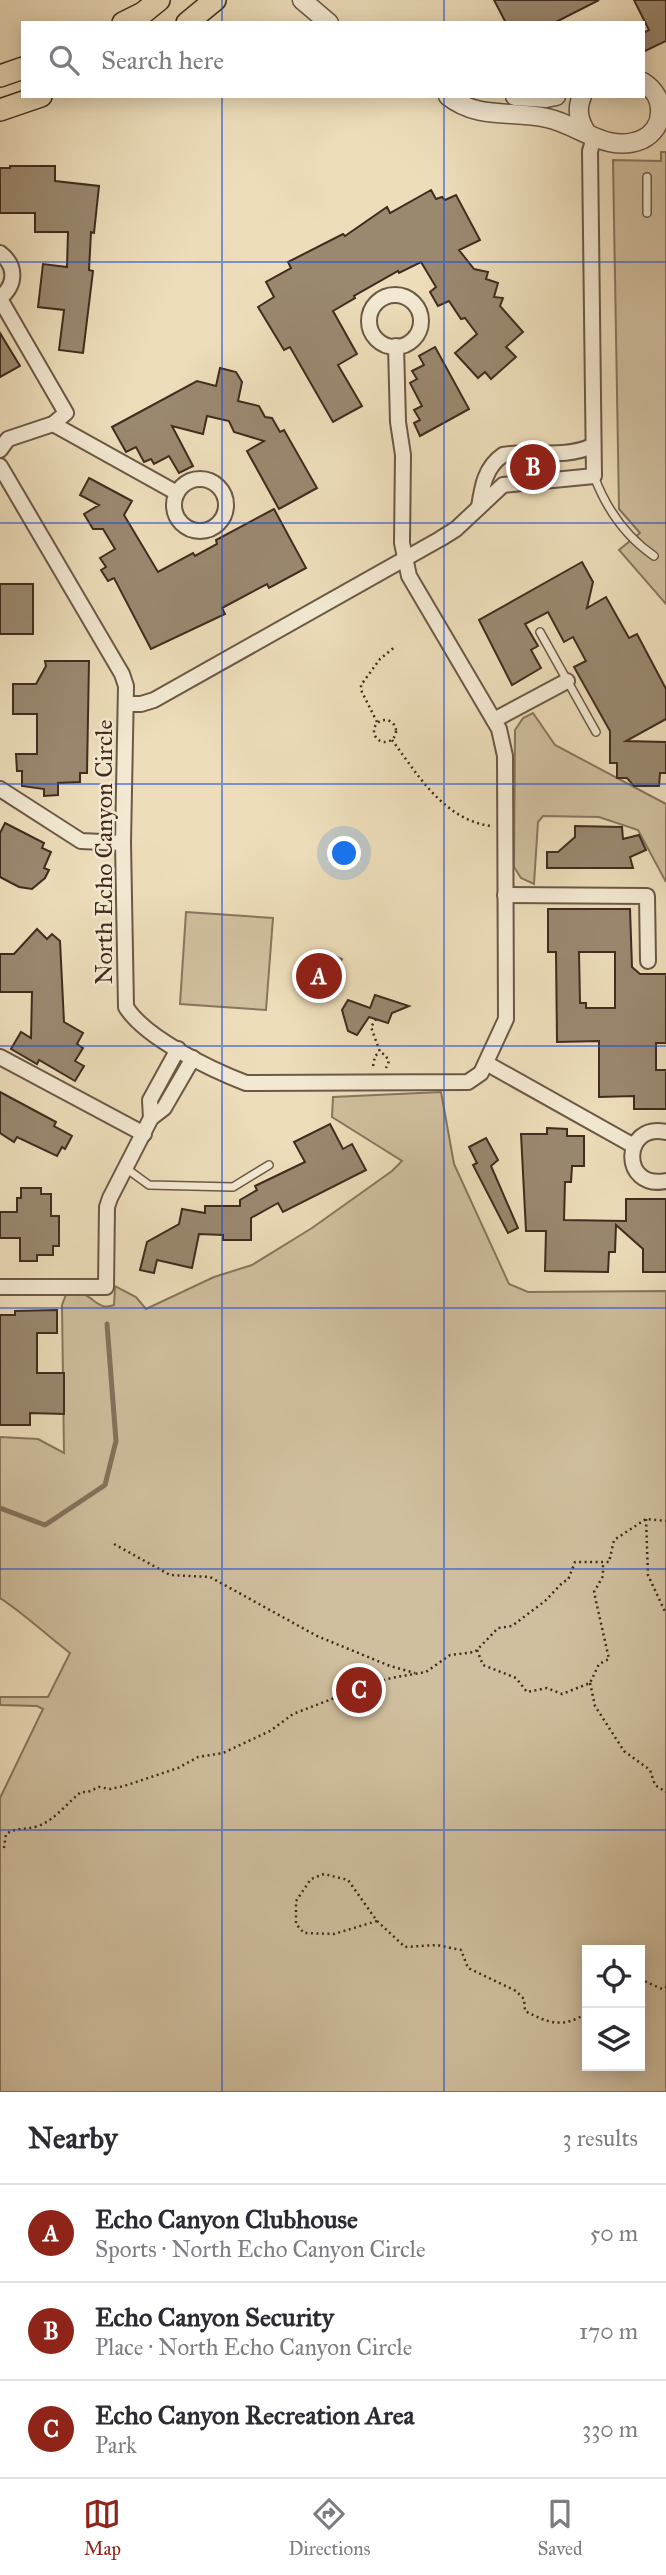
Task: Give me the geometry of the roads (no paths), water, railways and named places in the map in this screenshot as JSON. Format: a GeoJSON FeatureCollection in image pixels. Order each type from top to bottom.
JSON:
{"type":"FeatureCollection","features":[{"type":"Feature","properties":{"kind":"main road"},"geometry":{"type":"LineString","coordinates":[[127,21],[159,0]]}},
{"type":"Feature","properties":{"kind":"main road"},"geometry":{"type":"LineString","coordinates":[[189,21],[215,0]]}},
{"type":"Feature","properties":{"kind":"main road"},"geometry":{"type":"LineString","coordinates":[[0,76],[21,69]]}},
{"type":"Feature","properties":{"kind":"main road"},"geometry":{"type":"LineString","coordinates":[[0,110],[35,98]]}},
{"type":"Feature","properties":{"kind":"street"},"geometry":{"type":"LineString","coordinates":[[302,0],[327,21]]}},
{"type":"Feature","properties":{"kind":"street"},"geometry":{"type":"LineString","coordinates":[[645,83],[666,96]]}},
{"type":"Feature","properties":{"kind":"street"},"geometry":{"type":"LineString","coordinates":[[450,98],[459,105],[481,113],[544,117],[619,145],[630,144],[659,130],[661,110],[656,94],[645,83]]}},
{"type":"Feature","properties":{"kind":"street"},"geometry":{"type":"LineString","coordinates":[[581,98],[578,104],[579,120],[590,135],[594,476]]}},
{"type":"Feature","properties":{"kind":"street"},"geometry":{"type":"LineString","coordinates":[[0,253],[10,264],[13,279],[0,298],[66,413],[53,424],[8,439],[0,450]]}},
{"type":"Feature","properties":{"kind":"street","name":"North Echo Canyon Circle"},"geometry":{"type":"LineString","coordinates":[[396,346],[398,422],[403,455],[402,542],[405,560],[416,591],[499,729],[505,756],[506,1019],[481,1073],[468,1082],[246,1083],[219,1073],[178,1049],[137,1022],[126,1007],[123,843],[127,704],[154,700],[405,560],[456,528],[503,485],[511,482],[594,476]]}},
{"type":"Feature","properties":{"kind":"street"},"geometry":{"type":"LineString","coordinates":[[53,424],[177,493]]}},
{"type":"Feature","properties":{"kind":"street"},"geometry":{"type":"LineString","coordinates":[[479,507],[482,485],[496,460],[503,455],[569,453],[592,446]]}},
{"type":"Feature","properties":{"kind":"street"},"geometry":{"type":"LineString","coordinates":[[0,466],[122,674],[127,704]]}},
{"type":"Feature","properties":{"kind":"street"},"geometry":{"type":"LineString","coordinates":[[494,720],[567,681]]}},
{"type":"Feature","properties":{"kind":"street"},"geometry":{"type":"LineString","coordinates":[[0,789],[81,841],[123,843]]}},
{"type":"Feature","properties":{"kind":"street"},"geometry":{"type":"LineString","coordinates":[[505,895],[647,896],[648,961]]}},
{"type":"Feature","properties":{"kind":"street"},"geometry":{"type":"LineString","coordinates":[[0,1287],[106,1287],[107,1207],[151,1118],[150,1100],[178,1049]]}},
{"type":"Feature","properties":{"kind":"street"},"geometry":{"type":"LineString","coordinates":[[0,1057],[144,1134]]}},
{"type":"Feature","properties":{"kind":"street"},"geometry":{"type":"LineString","coordinates":[[151,1118],[164,1108],[192,1058]]}},
{"type":"Feature","properties":{"kind":"street"},"geometry":{"type":"LineString","coordinates":[[486,1063],[634,1146]]}},
{"type":"Feature","properties":{"kind":"street"},"geometry":{"type":"LineString","coordinates":[[666,1132],[651,1131],[638,1139],[634,1146],[632,1163],[641,1177],[657,1183],[666,1181]]}},
{"type":"Feature","properties":{"kind":"lane"},"geometry":{"type":"LineString","coordinates":[[647,177],[647,213]]}},
{"type":"Feature","properties":{"kind":"lane"},"geometry":{"type":"LineString","coordinates":[[594,476],[601,495],[614,516],[638,545],[654,556]]}},
{"type":"Feature","properties":{"kind":"lane"},"geometry":{"type":"LineString","coordinates":[[540,632],[596,732]]}},
{"type":"Feature","properties":{"kind":"lane"},"geometry":{"type":"LineString","coordinates":[[127,1170],[149,1185],[233,1186],[269,1165]]}},
{"type":"Feature","properties":{"kind":"waterway"},"geometry":{"type":"LineString","coordinates":[[0,1508],[45,1525],[105,1485],[116,1441],[107,1324]]}},
{"type":"Feature","properties":{"kind":"place","name":"Echo Canyon Security"},"geometry":{"type":"Point","coordinates":[533,467]}},
{"type":"Feature","properties":{"kind":"place","name":"Echo Canyon Clubhouse"},"geometry":{"type":"Point","coordinates":[319,976]}},
{"type":"Feature","properties":{"kind":"place","name":"Echo Canyon Recreation Area"},"geometry":{"type":"Point","coordinates":[359,1690]}}]}
